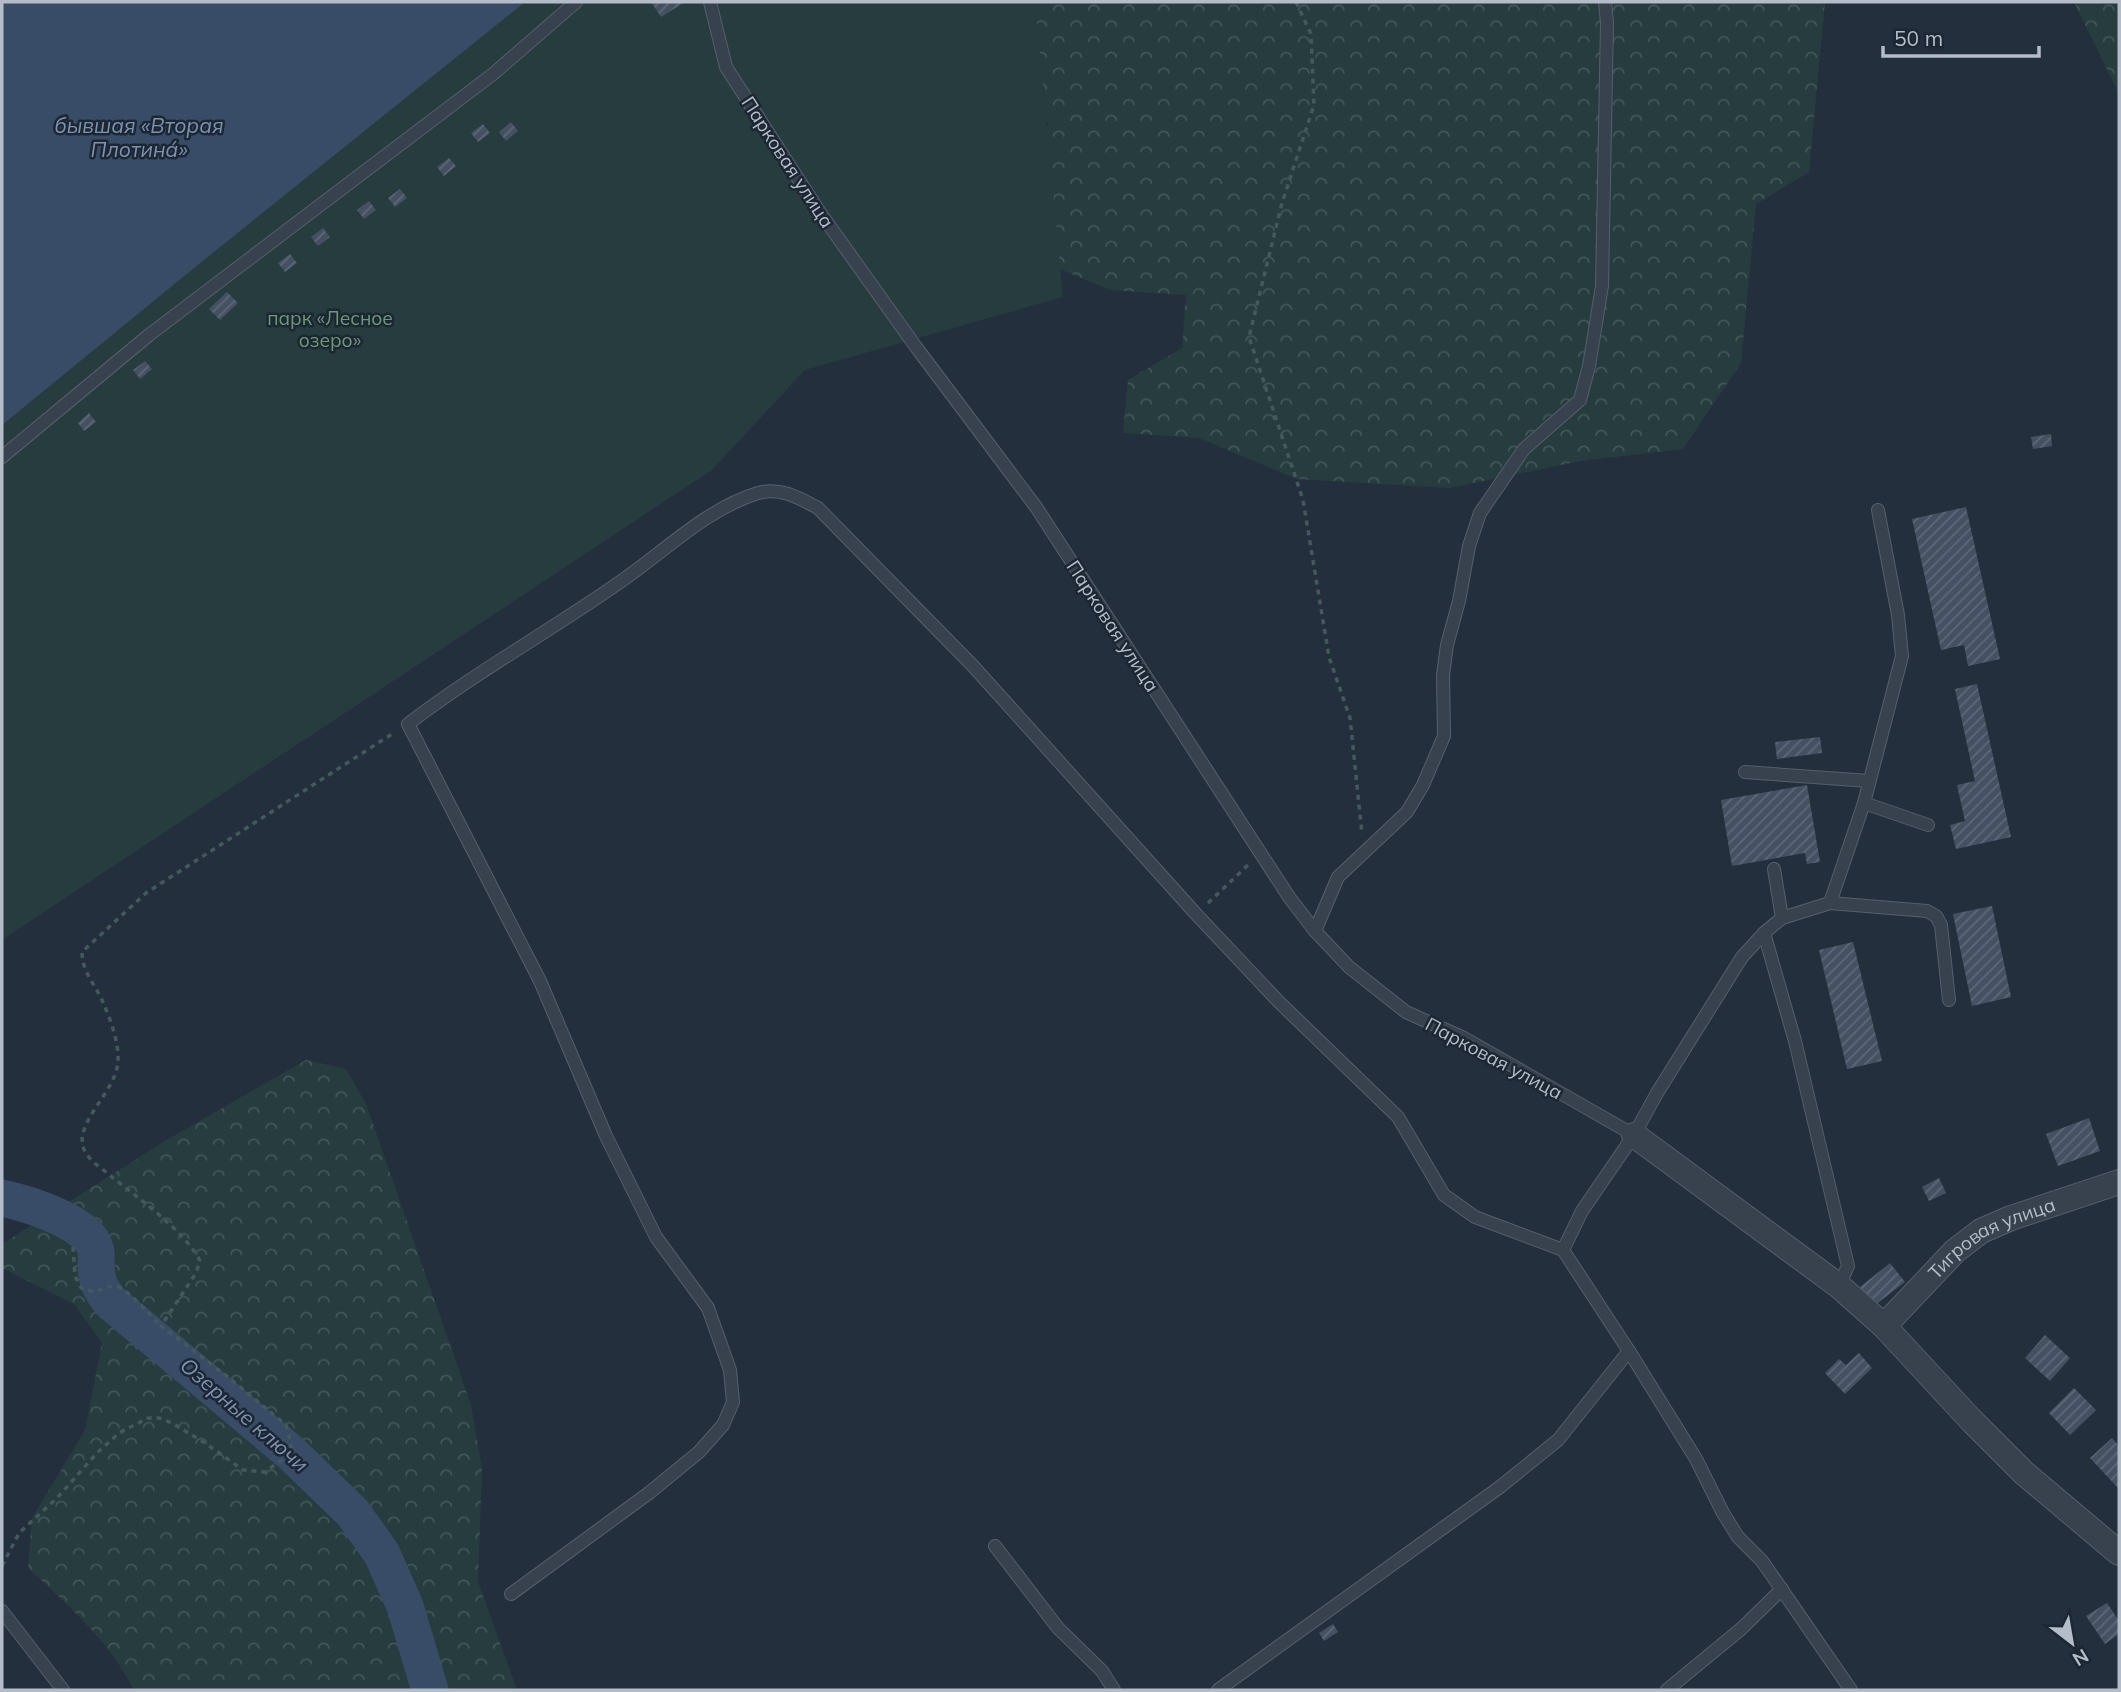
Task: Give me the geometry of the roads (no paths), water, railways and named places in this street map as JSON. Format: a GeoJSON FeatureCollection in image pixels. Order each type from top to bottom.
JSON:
{"type":"FeatureCollection","features":[{"type":"Feature","properties":{"kind":"street"},"geometry":{"type":"LineString","coordinates":[[1634,1135],[1839,1286],[1884,1326],[2024,1473],[2119,1553]]}},
{"type":"Feature","properties":{"kind":"street","name":"Тигровая улица"},"geometry":{"type":"LineString","coordinates":[[1884,1326],[1955,1251],[1981,1231],[2011,1218],[2119,1182]]}},
{"type":"Feature","properties":{"kind":"lane"},"geometry":{"type":"LineString","coordinates":[[2,457],[149,335],[493,74],[576,2]]}},
{"type":"Feature","properties":{"kind":"lane","name":"Парковая улица"},"geometry":{"type":"LineString","coordinates":[[710,2],[726,67],[773,141],[821,214],[916,347],[1036,508],[1289,897],[1315,931],[1349,967],[1406,1012],[1464,1038],[1634,1135]]}},
{"type":"Feature","properties":{"kind":"lane"},"geometry":{"type":"LineString","coordinates":[[1315,931],[1338,877],[1407,812],[1423,785],[1444,736],[1443,675],[1447,645],[1459,601],[1469,546],[1480,513],[1524,449],[1580,400],[1589,366],[1602,286],[1607,23],[1605,2]]}},
{"type":"Feature","properties":{"kind":"lane"},"geometry":{"type":"LineString","coordinates":[[511,1594],[649,1493],[699,1452],[723,1425],[733,1402],[730,1370],[708,1308],[656,1237],[607,1136],[540,981],[408,724],[454,689],[621,582],[720,510],[760,493],[789,492],[818,508],[973,666],[1196,914],[1279,1002],[1398,1117],[1444,1195],[1475,1217],[1563,1250],[1696,1459],[1738,1537],[1762,1561],[1851,1690]]}},
{"type":"Feature","properties":{"kind":"lane"},"geometry":{"type":"LineString","coordinates":[[1830,903],[1864,803],[1902,656],[1898,615],[1878,510]]}},
{"type":"Feature","properties":{"kind":"lane"},"geometry":{"type":"LineString","coordinates":[[1745,772],[1869,781]]}},
{"type":"Feature","properties":{"kind":"lane"},"geometry":{"type":"LineString","coordinates":[[1864,803],[1928,825]]}},
{"type":"Feature","properties":{"kind":"lane"},"geometry":{"type":"LineString","coordinates":[[1774,869],[1782,918]]}},
{"type":"Feature","properties":{"kind":"lane"},"geometry":{"type":"LineString","coordinates":[[1563,1250],[1582,1211],[1634,1135],[1657,1093],[1742,957],[1782,918],[1830,903],[1927,911],[1936,916],[1941,925],[1948,1000]]}},
{"type":"Feature","properties":{"kind":"lane"},"geometry":{"type":"LineString","coordinates":[[1764,933],[1795,1041],[1848,1266],[1839,1286]]}},
{"type":"Feature","properties":{"kind":"lane"},"geometry":{"type":"LineString","coordinates":[[1218,1690],[1520,1471],[1558,1440],[1629,1351]]}},
{"type":"Feature","properties":{"kind":"lane"},"geometry":{"type":"LineString","coordinates":[[995,1546],[1058,1628],[1101,1671],[1114,1690]]}},
{"type":"Feature","properties":{"kind":"lane"},"geometry":{"type":"LineString","coordinates":[[1667,1690],[1741,1629],[1782,1589]]}},
{"type":"Feature","properties":{"kind":"lane"},"geometry":{"type":"LineString","coordinates":[[2,1611],[63,1690]]}},
{"type":"Feature","properties":{"kind":"water","name":"бывшая «Вторая Плотинá»"},"geometry":{"type":"Polygon","coordinates":[[[2,2],[525,2],[2,425],[2,2]]]}},
{"type":"Feature","properties":{"kind":"waterway","name":"Озерные ключи"},"geometry":{"type":"LineString","coordinates":[[2,1198],[55,1215],[81,1230],[95,1248],[98,1281],[112,1303],[291,1453],[353,1513],[382,1554],[405,1606],[430,1690]]}},
{"type":"Feature","properties":{"kind":"park label","name":"парк «Лесное озеро»"},"geometry":{"type":"Point","coordinates":[330,329]}}]}
